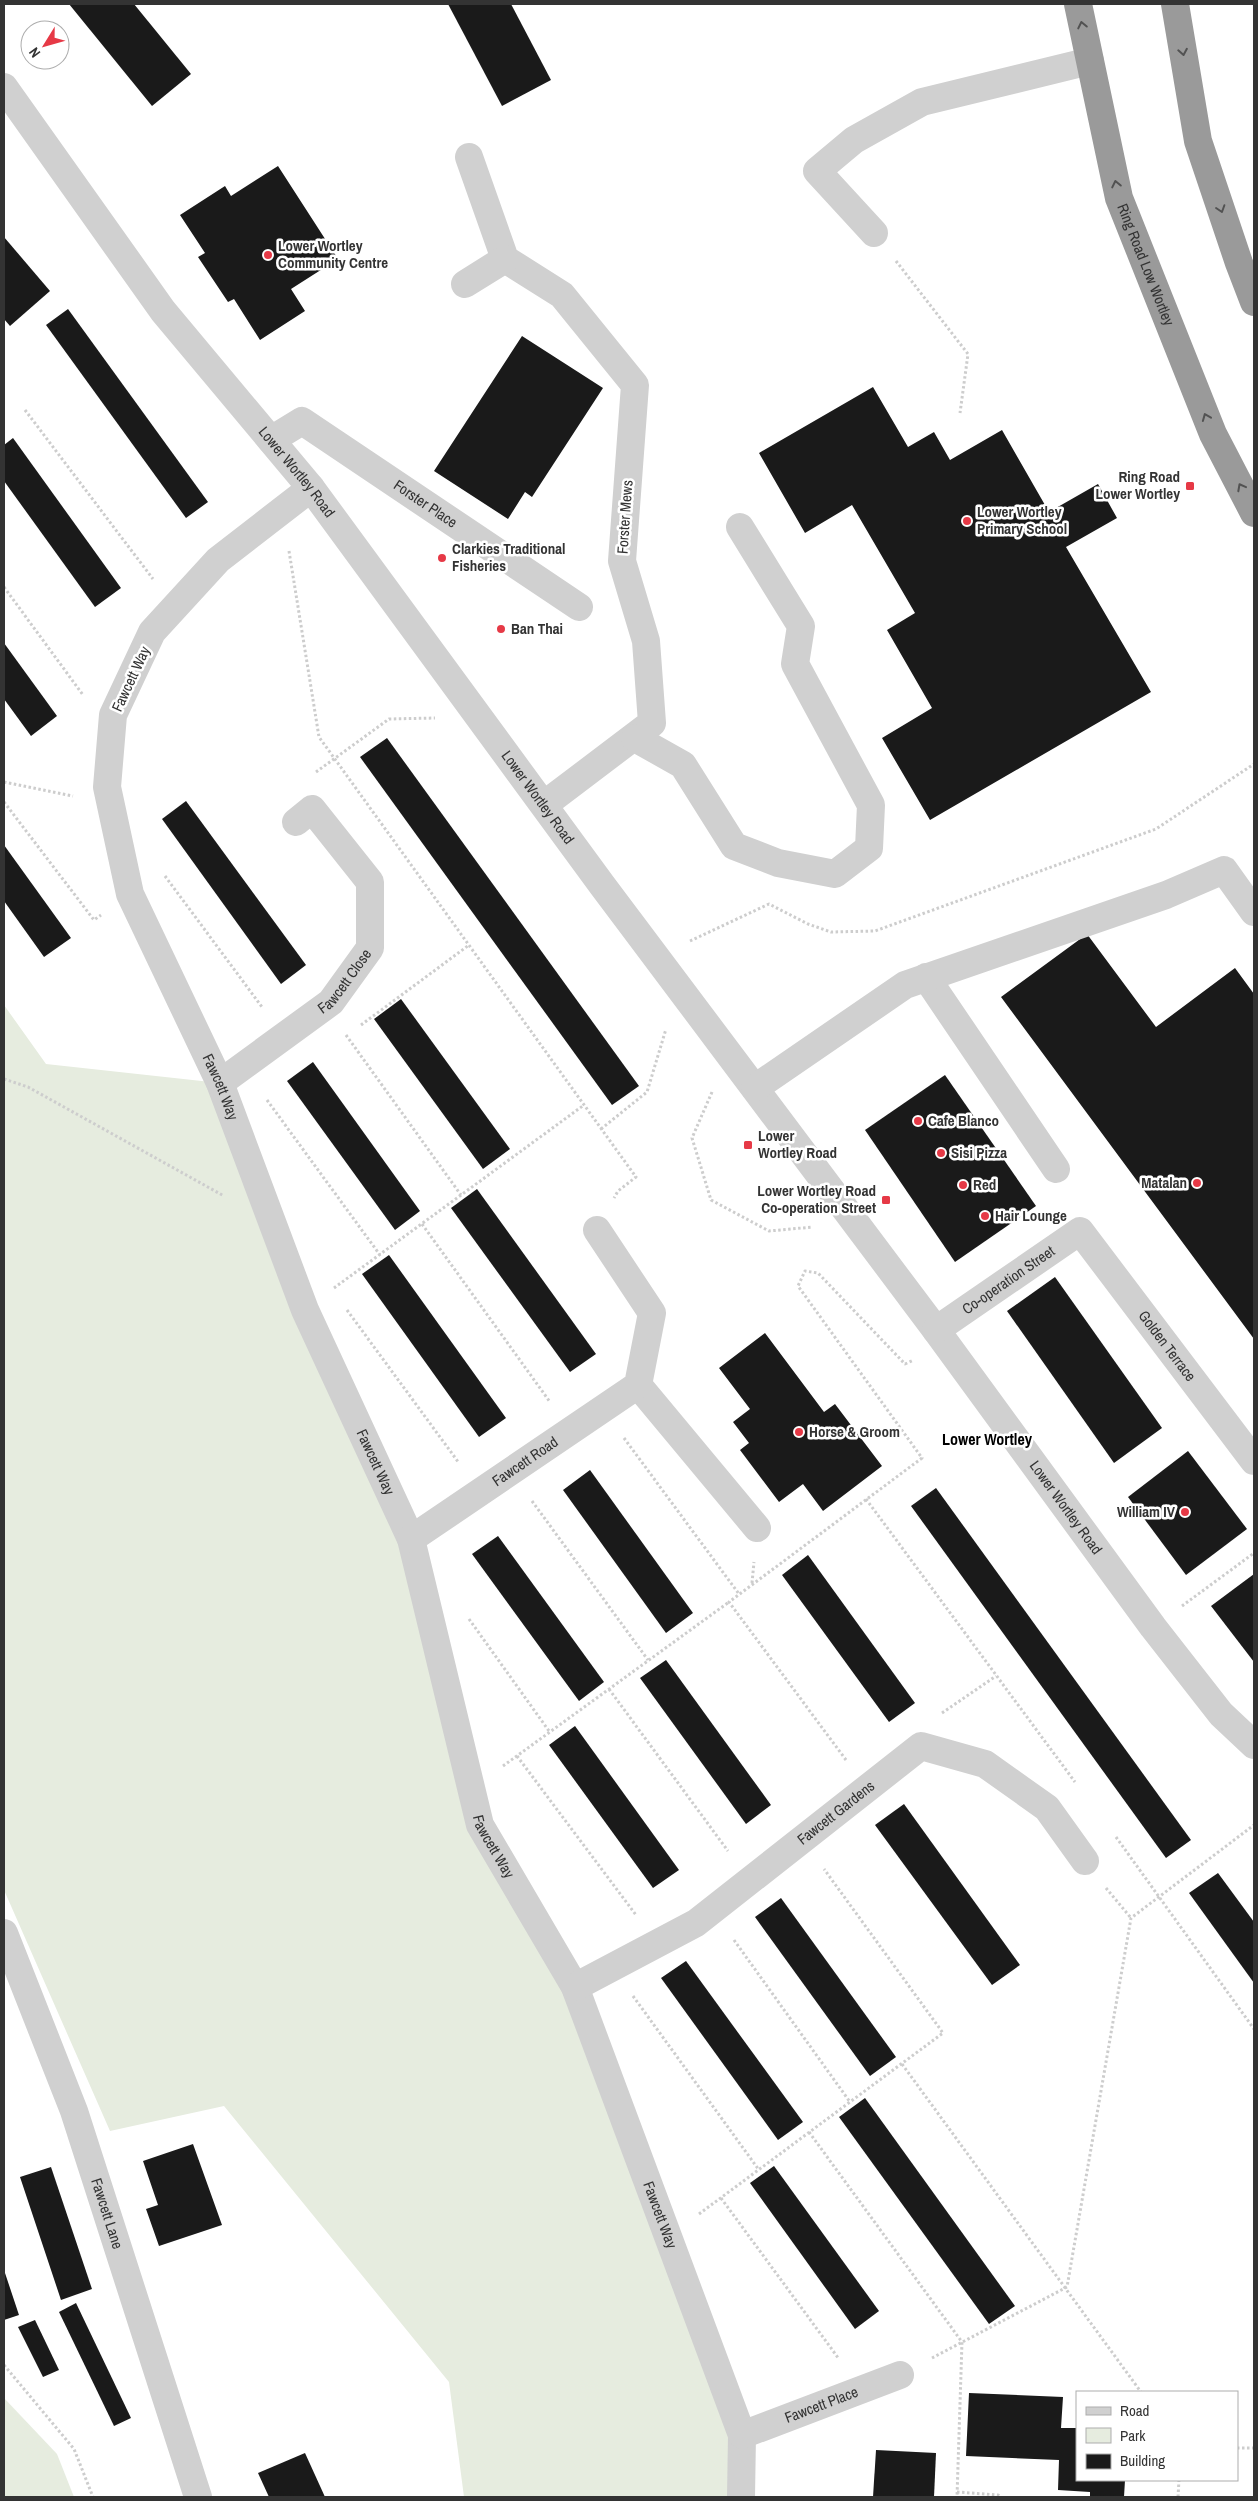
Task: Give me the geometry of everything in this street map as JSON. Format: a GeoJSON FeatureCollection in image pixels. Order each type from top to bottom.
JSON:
{"type":"FeatureCollection","features":[{"type":"Feature","properties":{"kind":"highway","name":"Ring Road Low Wortley"},"geometry":{"type":"LineString","coordinates":[[1078,4],[1119,198],[1213,434],[1254,513]]}},
{"type":"Feature","properties":{"kind":"highway"},"geometry":{"type":"LineString","coordinates":[[1175,4],[1198,142],[1254,302]]}},
{"type":"Feature","properties":{"kind":"street"},"geometry":{"type":"LineString","coordinates":[[874,233],[817,171],[854,140],[922,102],[1090,61]]}},
{"type":"Feature","properties":{"kind":"street","name":"Lower Wortley Road"},"geometry":{"type":"LineString","coordinates":[[4,87],[163,311],[312,488],[678,987],[942,1338],[1153,1627],[1221,1714],[1254,1745]]}},
{"type":"Feature","properties":{"kind":"street"},"geometry":{"type":"LineString","coordinates":[[465,284],[505,259],[469,157]]}},
{"type":"Feature","properties":{"kind":"street","name":"Forster Mews"},"geometry":{"type":"LineString","coordinates":[[505,259],[562,295],[635,385],[622,561],[646,642],[652,723],[635,738],[545,804]]}},
{"type":"Feature","properties":{"kind":"street","name":"Forster Place"},"geometry":{"type":"LineString","coordinates":[[271,440],[302,421],[579,607]]}},
{"type":"Feature","properties":{"kind":"street","name":"Fawcett Way"},"geometry":{"type":"LineString","coordinates":[[312,488],[218,560],[152,632],[113,715],[107,787],[130,894],[220,1083],[305,1310],[412,1539],[480,1825],[575,1987],[742,2435],[741,2497]]}},
{"type":"Feature","properties":{"kind":"street"},"geometry":{"type":"LineString","coordinates":[[635,738],[683,765],[734,846],[778,862],[835,874],[868,848],[871,805],[795,664],[801,626],[740,527]]}},
{"type":"Feature","properties":{"kind":"street","name":"Fawcett Close"},"geometry":{"type":"LineString","coordinates":[[220,1083],[326,1006],[370,948],[370,882],[304,815]]}},
{"type":"Feature","properties":{"kind":"street"},"geometry":{"type":"LineString","coordinates":[[754,1088],[905,985],[1166,895],[1224,870],[1254,912]]}},
{"type":"Feature","properties":{"kind":"street"},"geometry":{"type":"LineString","coordinates":[[926,977],[1056,1169]]}},
{"type":"Feature","properties":{"kind":"street"},"geometry":{"type":"LineString","coordinates":[[597,1230],[652,1313],[638,1386],[757,1528]]}},
{"type":"Feature","properties":{"kind":"street","name":"Co-operation Street"},"geometry":{"type":"LineString","coordinates":[[942,1338],[1080,1231]]}},
{"type":"Feature","properties":{"kind":"street","name":"Golden Terrace"},"geometry":{"type":"LineString","coordinates":[[1080,1231],[1254,1461]]}},
{"type":"Feature","properties":{"kind":"street","name":"Fawcett Road"},"geometry":{"type":"LineString","coordinates":[[412,1539],[638,1386]]}},
{"type":"Feature","properties":{"kind":"street"},"geometry":{"type":"LineString","coordinates":[[921,1746],[985,1764],[1047,1808],[1085,1861]]}},
{"type":"Feature","properties":{"kind":"street","name":"Fawcett Gardens"},"geometry":{"type":"LineString","coordinates":[[575,1987],[696,1923],[921,1746]]}},
{"type":"Feature","properties":{"kind":"street","name":"Fawcett Lane"},"geometry":{"type":"LineString","coordinates":[[4,1933],[74,2111],[198,2497]]}},
{"type":"Feature","properties":{"kind":"street","name":"Fawcett Place"},"geometry":{"type":"LineString","coordinates":[[742,2435],[900,2375]]}},
{"type":"Feature","properties":{"kind":"path"},"geometry":{"type":"LineString","coordinates":[[874,233],[968,354],[960,413]]}},
{"type":"Feature","properties":{"kind":"path"},"geometry":{"type":"LineString","coordinates":[[25,410],[174,608]]}},
{"type":"Feature","properties":{"kind":"path"},"geometry":{"type":"LineString","coordinates":[[282,510],[319,737],[636,1177],[618,1192],[597,1230]]}},
{"type":"Feature","properties":{"kind":"path"},"geometry":{"type":"LineString","coordinates":[[4,587],[112,734]]}},
{"type":"Feature","properties":{"kind":"path"},"geometry":{"type":"LineString","coordinates":[[304,815],[310,777],[389,719],[481,717]]}},
{"type":"Feature","properties":{"kind":"path"},"geometry":{"type":"LineString","coordinates":[[686,943],[769,904],[808,924],[831,932],[875,931],[1156,829],[1254,764]]}},
{"type":"Feature","properties":{"kind":"path"},"geometry":{"type":"LineString","coordinates":[[4,782],[111,804]]}},
{"type":"Feature","properties":{"kind":"path"},"geometry":{"type":"LineString","coordinates":[[4,802],[94,920],[130,894]]}},
{"type":"Feature","properties":{"kind":"path"},"geometry":{"type":"LineString","coordinates":[[164,875],[264,1009]]}},
{"type":"Feature","properties":{"kind":"path"},"geometry":{"type":"LineString","coordinates":[[346,1036],[469,945]]}},
{"type":"Feature","properties":{"kind":"path"},"geometry":{"type":"LineString","coordinates":[[601,1129],[647,1092],[678,987]]}},
{"type":"Feature","properties":{"kind":"path"},"geometry":{"type":"LineString","coordinates":[[326,1006],[461,1194]]}},
{"type":"Feature","properties":{"kind":"path"},"geometry":{"type":"LineString","coordinates":[[729,1054],[692,1138],[711,1200],[769,1231],[856,1223]]}},
{"type":"Feature","properties":{"kind":"path"},"geometry":{"type":"LineString","coordinates":[[243,1066],[380,1255]]}},
{"type":"Feature","properties":{"kind":"path"},"geometry":{"type":"LineString","coordinates":[[4,1079],[28,1088],[273,1224]]}},
{"type":"Feature","properties":{"kind":"path"},"geometry":{"type":"LineString","coordinates":[[305,1310],[584,1105]]}},
{"type":"Feature","properties":{"kind":"path"},"geometry":{"type":"LineString","coordinates":[[422,1224],[571,1431]]}},
{"type":"Feature","properties":{"kind":"path"},"geometry":{"type":"LineString","coordinates":[[472,1788],[729,1602],[922,1458],[798,1286],[805,1271],[818,1273],[905,1364],[942,1338]]}},
{"type":"Feature","properties":{"kind":"path"},"geometry":{"type":"LineString","coordinates":[[332,1290],[480,1492]]}},
{"type":"Feature","properties":{"kind":"path"},"geometry":{"type":"LineString","coordinates":[[603,1409],[739,1594]]}},
{"type":"Feature","properties":{"kind":"path"},"geometry":{"type":"LineString","coordinates":[[511,1472],[648,1660]]}},
{"type":"Feature","properties":{"kind":"path"},"geometry":{"type":"LineString","coordinates":[[866,1499],[1078,1786]]}},
{"type":"Feature","properties":{"kind":"path"},"geometry":{"type":"LineString","coordinates":[[1153,1627],[1254,1553]]}},
{"type":"Feature","properties":{"kind":"path"},"geometry":{"type":"LineString","coordinates":[[729,1602],[867,1789]]}},
{"type":"Feature","properties":{"kind":"path"},"geometry":{"type":"LineString","coordinates":[[463,1611],[550,1732]]}},
{"type":"Feature","properties":{"kind":"path"},"geometry":{"type":"LineString","coordinates":[[921,1746],[931,1721],[996,1676]]}},
{"type":"Feature","properties":{"kind":"path"},"geometry":{"type":"LineString","coordinates":[[608,1689],[750,1881]]}},
{"type":"Feature","properties":{"kind":"path"},"geometry":{"type":"LineString","coordinates":[[517,1756],[658,1943]]}},
{"type":"Feature","properties":{"kind":"path"},"geometry":{"type":"LineString","coordinates":[[1067,2287],[1131,1918],[1254,1825]]}},
{"type":"Feature","properties":{"kind":"path"},"geometry":{"type":"LineString","coordinates":[[1113,1834],[1254,2029]]}},
{"type":"Feature","properties":{"kind":"path"},"geometry":{"type":"LineString","coordinates":[[669,2237],[943,2033],[802,1840]]}},
{"type":"Feature","properties":{"kind":"path"},"geometry":{"type":"LineString","coordinates":[[712,1910],[850,2102]]}},
{"type":"Feature","properties":{"kind":"path"},"geometry":{"type":"LineString","coordinates":[[613,1967],[759,2170]]}},
{"type":"Feature","properties":{"kind":"path"},"geometry":{"type":"LineString","coordinates":[[902,2064],[1067,2287],[1140,2391]]}},
{"type":"Feature","properties":{"kind":"path"},"geometry":{"type":"LineString","coordinates":[[809,2132],[962,2342],[957,2497]]}},
{"type":"Feature","properties":{"kind":"path"},"geometry":{"type":"LineString","coordinates":[[721,2198],[862,2390]]}},
{"type":"Feature","properties":{"kind":"path"},"geometry":{"type":"LineString","coordinates":[[900,2375],[1067,2287]]}},
{"type":"Feature","properties":{"kind":"path"},"geometry":{"type":"LineString","coordinates":[[4,2365],[74,2449],[93,2497]]}},
{"type":"Feature","properties":{"kind":"path"},"geometry":{"type":"LineString","coordinates":[[1238,2448],[1254,2448]]}},
{"type":"Feature","properties":{"kind":"path"},"geometry":{"type":"LineString","coordinates":[[1178,2497],[1179,2481]]}},
{"type":"Feature","properties":{"kind":"path"},"geometry":{"type":"LineString","coordinates":[[957,2492],[998,2495],[1000,2497]]}},
{"type":"Feature","properties":{"kind":"green space"},"geometry":{"type":"Polygon","coordinates":[[[4,1005],[46,1064],[220,1083],[411,1539],[472,1788],[575,1987],[742,2435],[741,2497],[464,2497],[449,2382],[224,2106],[110,2131],[4,1890],[4,1005]]]}},
{"type":"Feature","properties":{"kind":"green space"},"geometry":{"type":"Polygon","coordinates":[[[4,2398],[57,2454],[74,2497],[4,2497],[4,2398]]]}},
{"type":"Feature","properties":{"kind":"building"},"geometry":{"type":"Polygon","coordinates":[[[69,4],[134,4],[191,74],[152,106],[69,4]]]}},
{"type":"Feature","properties":{"kind":"building"},"geometry":{"type":"Polygon","coordinates":[[[448,4],[511,4],[551,80],[502,106],[448,4]]]}},
{"type":"Feature","properties":{"kind":"building","name":"Lower Wortley Community Centre"},"geometry":{"type":"Polygon","coordinates":[[[278,166],[338,259],[291,289],[305,311],[260,340],[234,299],[228,302],[198,257],[205,253],[180,215],[225,186],[231,196],[278,166]]]}},
{"type":"Feature","properties":{"kind":"building"},"geometry":{"type":"Polygon","coordinates":[[[4,237],[50,291],[10,326],[4,319],[4,237]]]}},
{"type":"Feature","properties":{"kind":"building"},"geometry":{"type":"Polygon","coordinates":[[[68,309],[208,502],[186,518],[46,325],[68,309]]]}},
{"type":"Feature","properties":{"kind":"building"},"geometry":{"type":"Polygon","coordinates":[[[522,336],[603,388],[532,497],[525,492],[508,519],[434,471],[522,336]]]}},
{"type":"Feature","properties":{"kind":"building"},"geometry":{"type":"Polygon","coordinates":[[[873,387],[908,447],[934,432],[950,460],[1002,430],[1049,512],[1098,484],[1117,518],[1066,547],[1151,692],[930,820],[882,738],[932,708],[887,630],[915,613],[852,505],[805,533],[759,453],[873,387]]]}},
{"type":"Feature","properties":{"kind":"building"},"geometry":{"type":"Polygon","coordinates":[[[13,438],[121,588],[95,607],[4,481],[4,445],[13,438]]]}},
{"type":"Feature","properties":{"kind":"building"},"geometry":{"type":"Polygon","coordinates":[[[4,643],[57,716],[31,736],[4,699],[4,643]]]}},
{"type":"Feature","properties":{"kind":"building"},"geometry":{"type":"Polygon","coordinates":[[[387,738],[639,1086],[612,1105],[360,757],[387,738]]]}},
{"type":"Feature","properties":{"kind":"building"},"geometry":{"type":"Polygon","coordinates":[[[186,801],[306,965],[281,984],[162,819],[186,801]]]}},
{"type":"Feature","properties":{"kind":"building"},"geometry":{"type":"Polygon","coordinates":[[[4,845],[71,938],[44,957],[4,901],[4,845]]]}},
{"type":"Feature","properties":{"kind":"building","name":"Matalan"},"geometry":{"type":"Polygon","coordinates":[[[1087,934],[1156,1027],[1235,968],[1254,994],[1254,1339],[1001,997],[1087,934]]]}},
{"type":"Feature","properties":{"kind":"building"},"geometry":{"type":"Polygon","coordinates":[[[401,999],[510,1149],[483,1169],[374,1019],[401,999]]]}},
{"type":"Feature","properties":{"kind":"building"},"geometry":{"type":"Polygon","coordinates":[[[313,1062],[420,1211],[395,1230],[287,1081],[313,1062]]]}},
{"type":"Feature","properties":{"kind":"building"},"geometry":{"type":"Polygon","coordinates":[[[945,1075],[1036,1206],[955,1262],[865,1130],[945,1075]]]}},
{"type":"Feature","properties":{"kind":"building"},"geometry":{"type":"Polygon","coordinates":[[[477,1189],[596,1354],[570,1372],[451,1208],[477,1189]]]}},
{"type":"Feature","properties":{"kind":"building"},"geometry":{"type":"Polygon","coordinates":[[[389,1255],[506,1418],[479,1437],[362,1274],[389,1255]]]}},
{"type":"Feature","properties":{"kind":"building"},"geometry":{"type":"Polygon","coordinates":[[[1055,1277],[1162,1428],[1114,1463],[1007,1311],[1055,1277]]]}},
{"type":"Feature","properties":{"kind":"building","name":"Horse & Groom"},"geometry":{"type":"Polygon","coordinates":[[[765,1333],[824,1412],[835,1404],[882,1466],[823,1511],[803,1484],[779,1502],[740,1450],[749,1443],[733,1422],[750,1409],[719,1368],[765,1333]]]}},
{"type":"Feature","properties":{"kind":"building"},"geometry":{"type":"Polygon","coordinates":[[[1188,1451],[1247,1529],[1186,1575],[1128,1497],[1188,1451]]]}},
{"type":"Feature","properties":{"kind":"building"},"geometry":{"type":"Polygon","coordinates":[[[590,1470],[693,1613],[666,1633],[563,1490],[590,1470]]]}},
{"type":"Feature","properties":{"kind":"building"},"geometry":{"type":"Polygon","coordinates":[[[936,1488],[1191,1840],[1166,1858],[911,1506],[936,1488]]]}},
{"type":"Feature","properties":{"kind":"building"},"geometry":{"type":"Polygon","coordinates":[[[498,1536],[604,1682],[579,1701],[472,1554],[498,1536]]]}},
{"type":"Feature","properties":{"kind":"building"},"geometry":{"type":"Polygon","coordinates":[[[808,1555],[915,1703],[889,1722],[782,1575],[808,1555]]]}},
{"type":"Feature","properties":{"kind":"building"},"geometry":{"type":"Polygon","coordinates":[[[1254,1574],[1254,1662],[1211,1606],[1254,1574]]]}},
{"type":"Feature","properties":{"kind":"building"},"geometry":{"type":"Polygon","coordinates":[[[666,1660],[771,1805],[746,1824],[640,1678],[666,1660]]]}},
{"type":"Feature","properties":{"kind":"building"},"geometry":{"type":"Polygon","coordinates":[[[575,1726],[679,1870],[653,1888],[549,1745],[575,1726]]]}},
{"type":"Feature","properties":{"kind":"building"},"geometry":{"type":"Polygon","coordinates":[[[904,1804],[1020,1965],[992,1985],[875,1825],[904,1804]]]}},
{"type":"Feature","properties":{"kind":"building"},"geometry":{"type":"Polygon","coordinates":[[[1218,1873],[1254,1922],[1254,1983],[1189,1893],[1218,1873]]]}},
{"type":"Feature","properties":{"kind":"building"},"geometry":{"type":"Polygon","coordinates":[[[781,1898],[896,2057],[870,2076],[755,1917],[781,1898]]]}},
{"type":"Feature","properties":{"kind":"building"},"geometry":{"type":"Polygon","coordinates":[[[686,1961],[803,2122],[778,2140],[661,1978],[686,1961]]]}},
{"type":"Feature","properties":{"kind":"building"},"geometry":{"type":"Polygon","coordinates":[[[865,2098],[1015,2306],[989,2324],[839,2117],[865,2098]]]}},
{"type":"Feature","properties":{"kind":"building"},"geometry":{"type":"Polygon","coordinates":[[[193,2144],[222,2225],[159,2246],[146,2209],[158,2205],[143,2161],[193,2144]]]}},
{"type":"Feature","properties":{"kind":"building"},"geometry":{"type":"Polygon","coordinates":[[[774,2166],[879,2311],[855,2329],[750,2183],[774,2166]]]}},
{"type":"Feature","properties":{"kind":"building"},"geometry":{"type":"Polygon","coordinates":[[[51,2167],[92,2289],[61,2300],[20,2177],[51,2167]]]}},
{"type":"Feature","properties":{"kind":"building"},"geometry":{"type":"Polygon","coordinates":[[[4,2270],[19,2315],[4,2320],[4,2270]]]}},
{"type":"Feature","properties":{"kind":"building"},"geometry":{"type":"Polygon","coordinates":[[[76,2303],[131,2418],[114,2426],[59,2312],[76,2303]]]}},
{"type":"Feature","properties":{"kind":"building"},"geometry":{"type":"Polygon","coordinates":[[[35,2320],[59,2370],[43,2377],[18,2327],[35,2320]]]}},
{"type":"Feature","properties":{"kind":"building"},"geometry":{"type":"Polygon","coordinates":[[[969,2393],[1063,2397],[1061,2428],[1076,2428],[1076,2481],[1125,2481],[1124,2497],[1090,2497],[1090,2492],[1058,2490],[1059,2460],[966,2456],[969,2393]]]}},
{"type":"Feature","properties":{"kind":"building"},"geometry":{"type":"Polygon","coordinates":[[[876,2450],[936,2453],[934,2497],[873,2497],[876,2450]]]}},
{"type":"Feature","properties":{"kind":"building"},"geometry":{"type":"Polygon","coordinates":[[[305,2453],[325,2497],[269,2497],[258,2473],[305,2453]]]}},
{"type":"Feature","properties":{"kind":"place","name":"Lower Wortley Community Centre"},"geometry":{"type":"Point","coordinates":[268,255]}},
{"type":"Feature","properties":{"kind":"place","name":"Ring Road Lower Wortley"},"geometry":{"type":"Point","coordinates":[1190,486]}},
{"type":"Feature","properties":{"kind":"place","name":"Lower Wortley Primary School"},"geometry":{"type":"Point","coordinates":[967,521]}},
{"type":"Feature","properties":{"kind":"place","name":"Clarkies Traditional Fisheries"},"geometry":{"type":"Point","coordinates":[442,558]}},
{"type":"Feature","properties":{"kind":"place","name":"Ban Thai"},"geometry":{"type":"Point","coordinates":[501,629]}},
{"type":"Feature","properties":{"kind":"place","name":"Cafe Blanco"},"geometry":{"type":"Point","coordinates":[918,1121]}},
{"type":"Feature","properties":{"kind":"place","name":"Lower Wortley Road"},"geometry":{"type":"Point","coordinates":[748,1145]}},
{"type":"Feature","properties":{"kind":"place","name":"Sisi Pizza"},"geometry":{"type":"Point","coordinates":[941,1153]}},
{"type":"Feature","properties":{"kind":"place","name":"Matalan"},"geometry":{"type":"Point","coordinates":[1197,1183]}},
{"type":"Feature","properties":{"kind":"place","name":"Red"},"geometry":{"type":"Point","coordinates":[963,1185]}},
{"type":"Feature","properties":{"kind":"place","name":"Lower Wortley Road Co-operation Street"},"geometry":{"type":"Point","coordinates":[886,1200]}},
{"type":"Feature","properties":{"kind":"place","name":"Hair Lounge"},"geometry":{"type":"Point","coordinates":[985,1216]}},
{"type":"Feature","properties":{"kind":"place","name":"Horse & Groom"},"geometry":{"type":"Point","coordinates":[799,1432]}},
{"type":"Feature","properties":{"kind":"place","name":"William IV"},"geometry":{"type":"Point","coordinates":[1185,1512]}},
{"type":"Feature","properties":{"kind":"district","name":"Lower Wortley"},"geometry":{"type":"Point","coordinates":[987,1439]}}]}
